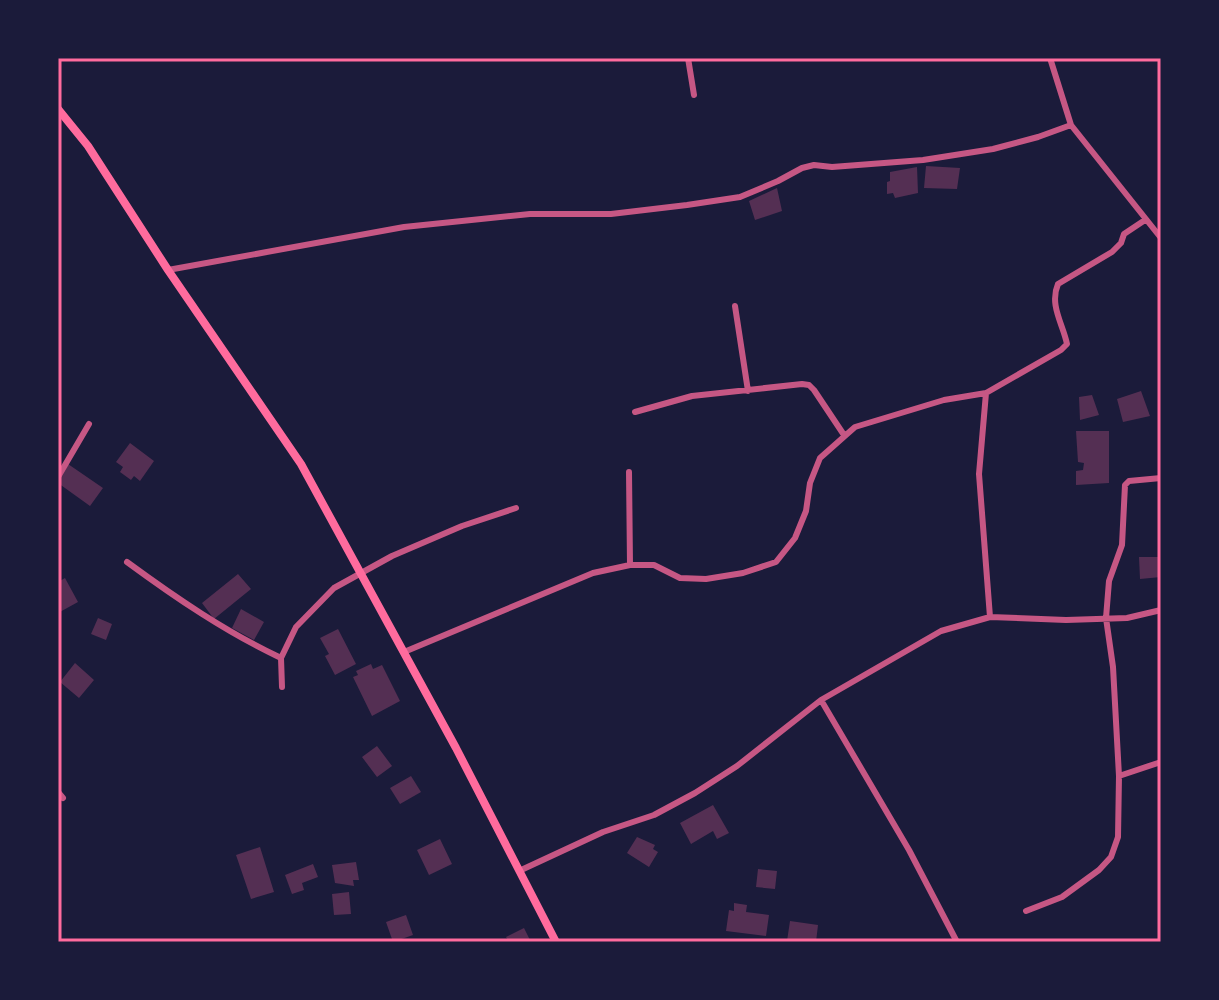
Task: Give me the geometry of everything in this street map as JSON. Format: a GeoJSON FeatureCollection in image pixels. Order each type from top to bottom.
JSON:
{"type":"FeatureCollection","features":[{"type":"Feature","properties":{"kind":"main road"},"geometry":{"type":"LineString","coordinates":[[58,109],[88,146],[168,270],[301,464],[556,942]]}},
{"type":"Feature","properties":{"kind":"street"},"geometry":{"type":"LineString","coordinates":[[688,58],[694,95]]}},
{"type":"Feature","properties":{"kind":"street"},"geometry":{"type":"LineString","coordinates":[[1050,58],[1071,125],[1161,238]]}},
{"type":"Feature","properties":{"kind":"street"},"geometry":{"type":"LineString","coordinates":[[168,270],[404,227],[530,214],[611,214],[740,197],[814,165],[832,167],[923,160],[993,149],[1071,125]]}},
{"type":"Feature","properties":{"kind":"street"},"geometry":{"type":"LineString","coordinates":[[404,652],[593,573],[630,565],[654,565],[680,578],[706,579],[743,573],[776,562],[795,538],[806,511],[810,483],[820,458],[844,435],[855,427],[944,400],[986,393],[1067,344],[1057,313],[1055,292],[1058,284],[1112,252],[1121,243],[1124,234],[1145,220]]}},
{"type":"Feature","properties":{"kind":"street"},"geometry":{"type":"LineString","coordinates":[[735,306],[748,391]]}},
{"type":"Feature","properties":{"kind":"street"},"geometry":{"type":"LineString","coordinates":[[635,412],[692,396],[809,385],[844,435]]}},
{"type":"Feature","properties":{"kind":"street"},"geometry":{"type":"LineString","coordinates":[[986,393],[979,474],[990,617]]}},
{"type":"Feature","properties":{"kind":"street"},"geometry":{"type":"LineString","coordinates":[[58,477],[89,424]]}},
{"type":"Feature","properties":{"kind":"street"},"geometry":{"type":"LineString","coordinates":[[629,472],[630,565]]}},
{"type":"Feature","properties":{"kind":"street"},"geometry":{"type":"LineString","coordinates":[[1026,911],[1062,897],[1099,870],[1111,857],[1118,837],[1119,776],[1113,667],[1106,618],[1109,581],[1122,545],[1125,485],[1129,481],[1161,478]]}},
{"type":"Feature","properties":{"kind":"street"},"geometry":{"type":"LineString","coordinates":[[282,687],[281,658],[296,627],[334,588],[406,550],[462,526],[516,508]]}},
{"type":"Feature","properties":{"kind":"street"},"geometry":{"type":"LineString","coordinates":[[127,562],[244,641],[281,658]]}},
{"type":"Feature","properties":{"kind":"street"},"geometry":{"type":"LineString","coordinates":[[519,871],[603,832],[654,815],[695,793],[737,766],[821,700],[941,631],[990,617],[1127,618],[1161,610]]}},
{"type":"Feature","properties":{"kind":"street"},"geometry":{"type":"LineString","coordinates":[[821,700],[909,850],[957,942]]}},
{"type":"Feature","properties":{"kind":"street"},"geometry":{"type":"LineString","coordinates":[[1119,776],[1161,762]]}},
{"type":"Feature","properties":{"kind":"building"},"geometry":{"type":"Polygon","coordinates":[[[926,166],[960,168],[957,189],[924,188],[926,166]]]}},
{"type":"Feature","properties":{"kind":"building"},"geometry":{"type":"Polygon","coordinates":[[[917,167],[918,193],[895,198],[893,193],[887,194],[890,172],[917,167]]]}},
{"type":"Feature","properties":{"kind":"building"},"geometry":{"type":"Polygon","coordinates":[[[777,188],[782,211],[755,220],[749,201],[777,188]]]}},
{"type":"Feature","properties":{"kind":"building"},"geometry":{"type":"Polygon","coordinates":[[[1141,391],[1150,416],[1123,422],[1117,399],[1141,391]]]}},
{"type":"Feature","properties":{"kind":"building"},"geometry":{"type":"Polygon","coordinates":[[[1092,395],[1099,415],[1080,420],[1079,397],[1092,395]]]}},
{"type":"Feature","properties":{"kind":"building"},"geometry":{"type":"Polygon","coordinates":[[[1076,431],[1109,431],[1109,483],[1076,485],[1076,471],[1083,470],[1084,463],[1078,462],[1076,431]]]}},
{"type":"Feature","properties":{"kind":"building"},"geometry":{"type":"Polygon","coordinates":[[[130,443],[154,461],[140,481],[134,476],[131,480],[120,472],[123,467],[116,462],[130,443]]]}},
{"type":"Feature","properties":{"kind":"building"},"geometry":{"type":"Polygon","coordinates":[[[68,464],[103,488],[90,506],[58,483],[68,464]]]}},
{"type":"Feature","properties":{"kind":"building"},"geometry":{"type":"Polygon","coordinates":[[[1139,557],[1161,557],[1161,577],[1140,579],[1139,557]]]}},
{"type":"Feature","properties":{"kind":"building"},"geometry":{"type":"Polygon","coordinates":[[[238,574],[251,589],[214,619],[202,603],[238,574]]]}},
{"type":"Feature","properties":{"kind":"building"},"geometry":{"type":"Polygon","coordinates":[[[65,578],[78,602],[58,613],[58,582],[65,578]]]}},
{"type":"Feature","properties":{"kind":"building"},"geometry":{"type":"Polygon","coordinates":[[[241,609],[264,622],[254,640],[232,628],[241,609]]]}},
{"type":"Feature","properties":{"kind":"building"},"geometry":{"type":"Polygon","coordinates":[[[98,618],[112,624],[106,640],[91,634],[98,618]]]}},
{"type":"Feature","properties":{"kind":"building"},"geometry":{"type":"Polygon","coordinates":[[[338,629],[356,664],[335,675],[320,638],[338,629]]]}},
{"type":"Feature","properties":{"kind":"building"},"geometry":{"type":"Polygon","coordinates":[[[75,663],[94,680],[79,698],[60,682],[75,663]]]}},
{"type":"Feature","properties":{"kind":"building"},"geometry":{"type":"Polygon","coordinates":[[[371,664],[373,669],[382,665],[400,701],[372,716],[353,677],[358,675],[356,671],[371,664]]]}},
{"type":"Feature","properties":{"kind":"building"},"geometry":{"type":"Polygon","coordinates":[[[377,746],[392,766],[377,777],[362,757],[377,746]]]}},
{"type":"Feature","properties":{"kind":"building"},"geometry":{"type":"Polygon","coordinates":[[[411,776],[421,792],[400,804],[390,788],[411,776]]]}},
{"type":"Feature","properties":{"kind":"building"},"geometry":{"type":"Polygon","coordinates":[[[713,805],[729,833],[717,839],[713,831],[691,844],[680,823],[713,805]]]}},
{"type":"Feature","properties":{"kind":"building"},"geometry":{"type":"Polygon","coordinates":[[[637,837],[655,845],[653,849],[658,852],[649,867],[627,853],[637,837]]]}},
{"type":"Feature","properties":{"kind":"building"},"geometry":{"type":"Polygon","coordinates":[[[440,839],[452,864],[429,875],[417,850],[440,839]]]}},
{"type":"Feature","properties":{"kind":"building"},"geometry":{"type":"Polygon","coordinates":[[[260,847],[274,892],[251,899],[236,855],[260,847]]]}},
{"type":"Feature","properties":{"kind":"building"},"geometry":{"type":"Polygon","coordinates":[[[356,862],[359,880],[353,880],[354,886],[335,883],[332,865],[356,862]]]}},
{"type":"Feature","properties":{"kind":"building"},"geometry":{"type":"Polygon","coordinates":[[[313,864],[318,877],[302,883],[304,890],[292,894],[285,875],[313,864]]]}},
{"type":"Feature","properties":{"kind":"building"},"geometry":{"type":"Polygon","coordinates":[[[758,869],[777,871],[775,889],[756,887],[758,869]]]}},
{"type":"Feature","properties":{"kind":"building"},"geometry":{"type":"Polygon","coordinates":[[[349,892],[351,914],[334,915],[332,894],[349,892]]]}},
{"type":"Feature","properties":{"kind":"building"},"geometry":{"type":"Polygon","coordinates":[[[734,903],[747,905],[746,912],[769,915],[766,936],[726,931],[729,910],[734,911],[734,903]]]}},
{"type":"Feature","properties":{"kind":"building"},"geometry":{"type":"Polygon","coordinates":[[[406,915],[413,935],[393,942],[386,922],[406,915]]]}},
{"type":"Feature","properties":{"kind":"building"},"geometry":{"type":"Polygon","coordinates":[[[790,921],[818,925],[816,942],[787,941],[790,921]]]}},
{"type":"Feature","properties":{"kind":"building"},"geometry":{"type":"Polygon","coordinates":[[[524,928],[531,942],[509,942],[506,937],[524,928]]]}}]}
